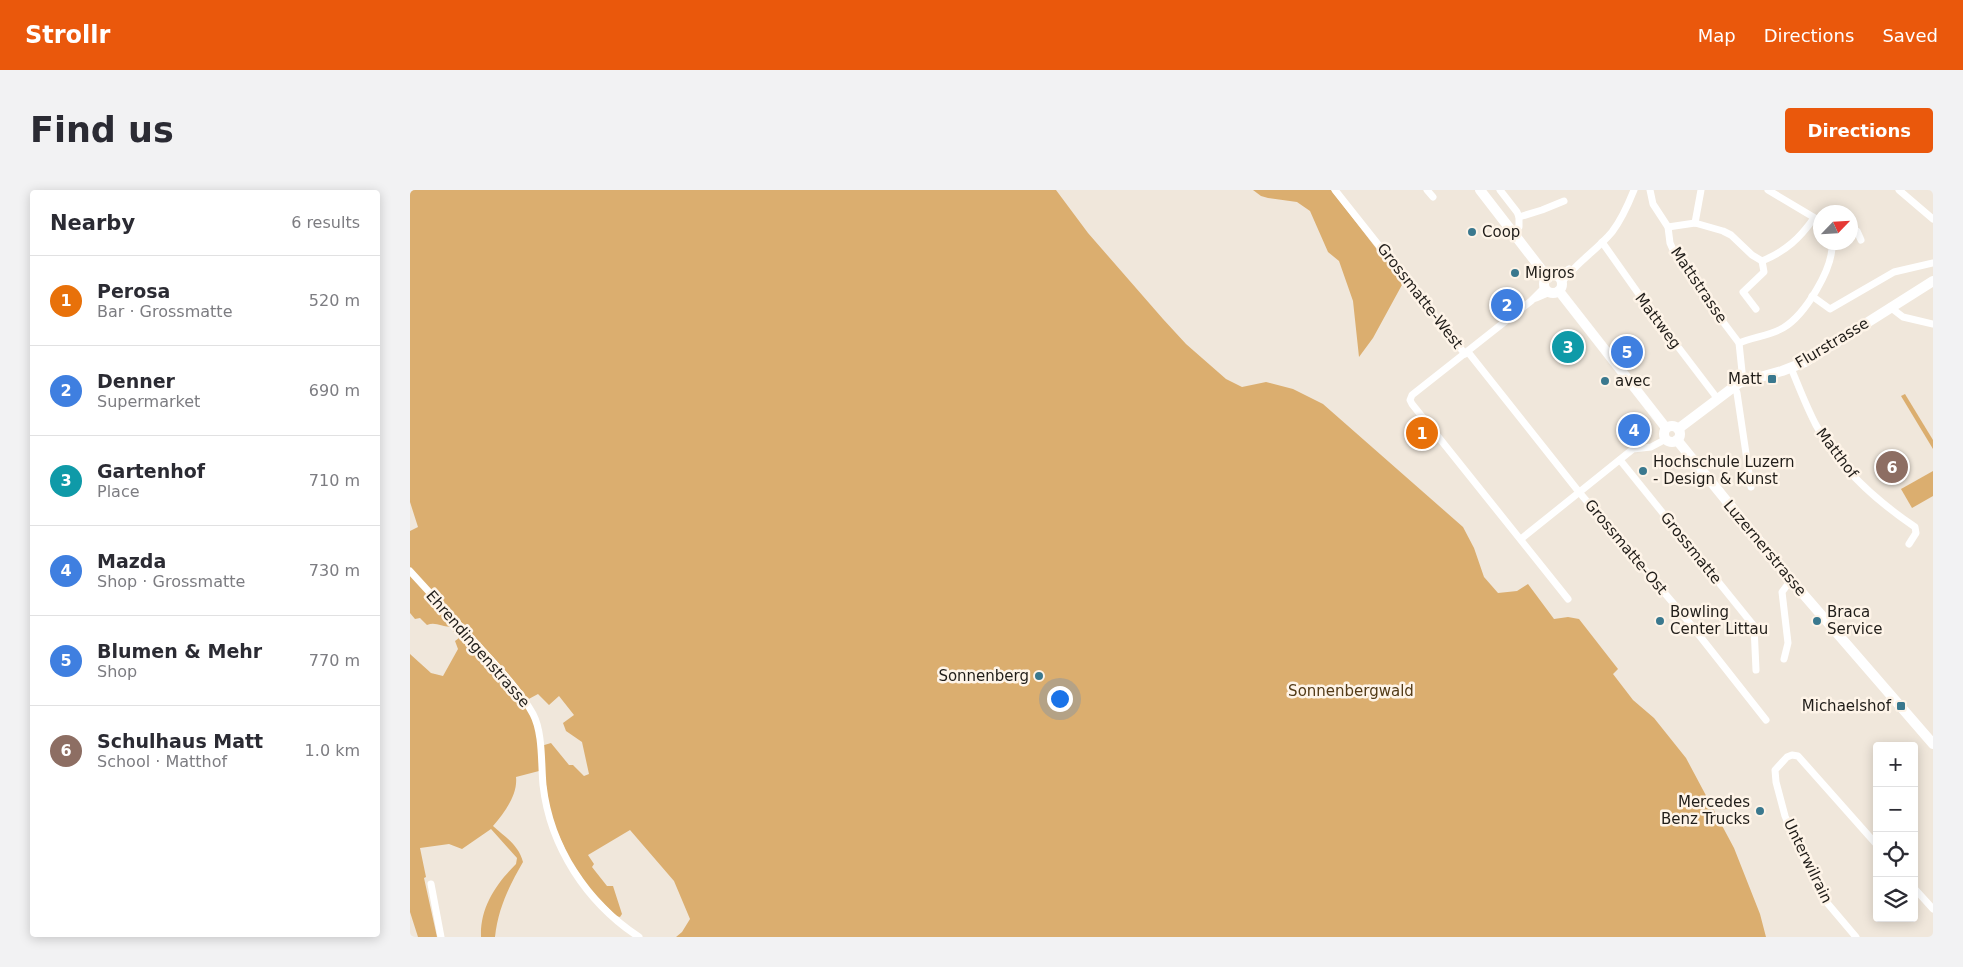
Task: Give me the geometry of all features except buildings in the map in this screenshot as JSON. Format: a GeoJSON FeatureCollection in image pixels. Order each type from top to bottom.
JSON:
{"type":"FeatureCollection","features":[{"type":"Feature","properties":{"kind":"main road"},"geometry":{"type":"LineString","coordinates":[[1480,190],[1666,428]]}},
{"type":"Feature","properties":{"kind":"main road","name":"Flurstrasse"},"geometry":{"type":"LineString","coordinates":[[1678,429],[1717,398],[1739,384],[1791,368],[1814,357],[1933,281]]}},
{"type":"Feature","properties":{"kind":"main road"},"geometry":{"type":"LineString","coordinates":[[1674,426],[1678,429],[1680,434],[1677,440],[1672,442],[1666,439],[1664,433],[1666,428],[1674,426]]}},
{"type":"Feature","properties":{"kind":"main road","name":"Luzernerstrasse"},"geometry":{"type":"LineString","coordinates":[[1677,440],[1791,580],[1933,744]]}},
{"type":"Feature","properties":{"kind":"street","name":"Grossmatte-West"},"geometry":{"type":"LineString","coordinates":[[1335,190],[1467,353]]}},
{"type":"Feature","properties":{"kind":"street"},"geometry":{"type":"LineString","coordinates":[[1427,190],[1433,198]]}},
{"type":"Feature","properties":{"kind":"street"},"geometry":{"type":"LineString","coordinates":[[1500,190],[1519,217],[1519,226],[1512,232]]}},
{"type":"Feature","properties":{"kind":"street"},"geometry":{"type":"LineString","coordinates":[[1568,598],[1410,400],[1412,395],[1553,284],[1602,242],[1622,218],[1634,190]]}},
{"type":"Feature","properties":{"kind":"street","name":"Mattstrasse"},"geometry":{"type":"LineString","coordinates":[[1650,190],[1653,204],[1668,227],[1670,243],[1675,254],[1698,290],[1738,343],[1738,394],[1751,487]]}},
{"type":"Feature","properties":{"kind":"street"},"geometry":{"type":"LineString","coordinates":[[1695,223],[1701,190]]}},
{"type":"Feature","properties":{"kind":"street"},"geometry":{"type":"LineString","coordinates":[[1768,190],[1813,217]]}},
{"type":"Feature","properties":{"kind":"street"},"geometry":{"type":"LineString","coordinates":[[1899,190],[1933,219]]}},
{"type":"Feature","properties":{"kind":"street"},"geometry":{"type":"LineString","coordinates":[[1519,217],[1564,201]]}},
{"type":"Feature","properties":{"kind":"street"},"geometry":{"type":"LineString","coordinates":[[1668,227],[1695,223],[1724,231],[1762,261],[1764,272],[1743,292],[1756,309]]}},
{"type":"Feature","properties":{"kind":"street"},"geometry":{"type":"LineString","coordinates":[[1762,261],[1776,255],[1792,244],[1813,223]]}},
{"type":"Feature","properties":{"kind":"street"},"geometry":{"type":"LineString","coordinates":[[1858,233],[1861,240]]}},
{"type":"Feature","properties":{"kind":"street","name":"Mattweg"},"geometry":{"type":"LineString","coordinates":[[1602,242],[1650,310],[1717,398]]}},
{"type":"Feature","properties":{"kind":"street"},"geometry":{"type":"LineString","coordinates":[[1738,343],[1781,329],[1796,316],[1812,296],[1830,263],[1831,250]]}},
{"type":"Feature","properties":{"kind":"street"},"geometry":{"type":"LineString","coordinates":[[1812,296],[1830,308],[1882,277],[1894,272],[1933,263]]}},
{"type":"Feature","properties":{"kind":"street"},"geometry":{"type":"LineString","coordinates":[[1890,307],[1903,317],[1933,324]]}},
{"type":"Feature","properties":{"kind":"street"},"geometry":{"type":"LineString","coordinates":[[1467,353],[1579,492]]}},
{"type":"Feature","properties":{"kind":"street","name":"Matthof"},"geometry":{"type":"LineString","coordinates":[[1791,368],[1817,426],[1833,453],[1853,476],[1884,506],[1915,527],[1916,533],[1909,544]]}},
{"type":"Feature","properties":{"kind":"street"},"geometry":{"type":"LineString","coordinates":[[1521,539],[1633,449],[1651,447],[1666,439]]}},
{"type":"Feature","properties":{"kind":"street","name":"Grossmatte"},"geometry":{"type":"LineString","coordinates":[[1620,460],[1754,626],[1756,670]]}},
{"type":"Feature","properties":{"kind":"street","name":"Grossmatte-Ost"},"geometry":{"type":"LineString","coordinates":[[1579,492],[1684,616],[1766,720]]}},
{"type":"Feature","properties":{"kind":"street","name":"Ehrendingenstrasse"},"geometry":{"type":"LineString","coordinates":[[410,571],[498,669],[534,715],[540,742],[545,804],[557,840],[580,882],[625,928],[638,937]]}},
{"type":"Feature","properties":{"kind":"street"},"geometry":{"type":"LineString","coordinates":[[1784,659],[1788,643],[1782,592],[1791,580]]}},
{"type":"Feature","properties":{"kind":"street","name":"Unterwilrain"},"geometry":{"type":"LineString","coordinates":[[1856,937],[1823,898],[1790,830],[1775,774],[1777,766],[1792,755],[1801,758],[1873,840]]}},
{"type":"Feature","properties":{"kind":"street"},"geometry":{"type":"LineString","coordinates":[[431,884],[441,937]]}},
{"type":"Feature","properties":{"kind":"street"},"geometry":{"type":"LineString","coordinates":[[1918,892],[1933,909]]}},
{"type":"Feature","properties":{"kind":"green space","name":"Sonnenbergwald"},"geometry":{"type":"Polygon","coordinates":[[[410,190],[1056,190],[1088,233],[1163,319],[1186,344],[1226,379],[1242,387],[1266,382],[1293,389],[1323,404],[1463,527],[1474,548],[1484,577],[1498,593],[1517,591],[1528,584],[1554,619],[1568,617],[1579,619],[1618,669],[1613,674],[1633,700],[1654,718],[1686,758],[1734,848],[1760,914],[1766,937],[676,937],[682,932],[690,919],[674,881],[630,830],[588,855],[594,864],[592,867],[607,886],[613,886],[622,914],[620,917],[616,916],[589,888],[570,860],[550,816],[541,746],[551,743],[569,765],[573,765],[584,776],[589,774],[582,742],[566,731],[563,723],[574,715],[559,696],[549,705],[538,694],[525,701],[410,569],[410,531],[418,527],[410,502],[410,190]]]}},
{"type":"Feature","properties":{"kind":"green space"},"geometry":{"type":"Polygon","coordinates":[[[1253,190],[1331,190],[1403,283],[1373,338],[1359,357],[1353,301],[1339,261],[1328,252],[1310,211],[1297,202],[1268,198],[1261,196],[1253,190]]]}},
{"type":"Feature","properties":{"kind":"green space"},"geometry":{"type":"Polygon","coordinates":[[[1905,394],[1933,440],[1933,449],[1901,396],[1905,394]]]}},
{"type":"Feature","properties":{"kind":"green space"},"geometry":{"type":"Polygon","coordinates":[[[1933,471],[1933,496],[1912,508],[1901,489],[1933,471]]]}},
{"type":"Feature","properties":{"kind":"green space"},"geometry":{"type":"Polygon","coordinates":[[[410,573],[454,623],[454,626],[427,625],[420,618],[415,619],[410,613],[410,573]]]}},
{"type":"Feature","properties":{"kind":"green space"},"geometry":{"type":"Polygon","coordinates":[[[453,631],[463,632],[502,675],[530,711],[537,733],[539,771],[516,777],[513,797],[506,810],[493,826],[515,846],[523,862],[505,898],[496,927],[495,937],[481,937],[483,916],[496,888],[516,864],[517,858],[491,829],[462,849],[449,844],[420,848],[426,877],[424,878],[437,937],[418,937],[410,912],[410,654],[431,673],[443,676],[458,649],[455,641],[459,638],[453,631]]]}},
{"type":"Feature","properties":{"kind":"place","name":"Coop"},"geometry":{"type":"Point","coordinates":[1472,232]}},
{"type":"Feature","properties":{"kind":"place","name":"Migros"},"geometry":{"type":"Point","coordinates":[1515,273]}},
{"type":"Feature","properties":{"kind":"place","name":"Denner"},"geometry":{"type":"Point","coordinates":[1507,305]}},
{"type":"Feature","properties":{"kind":"place","name":"Gartenhof"},"geometry":{"type":"Point","coordinates":[1568,347]}},
{"type":"Feature","properties":{"kind":"place","name":"Blumen & Mehr"},"geometry":{"type":"Point","coordinates":[1627,352]}},
{"type":"Feature","properties":{"kind":"place","name":"Matt"},"geometry":{"type":"Point","coordinates":[1772,379]}},
{"type":"Feature","properties":{"kind":"place","name":"avec"},"geometry":{"type":"Point","coordinates":[1605,381]}},
{"type":"Feature","properties":{"kind":"place","name":"Mazda"},"geometry":{"type":"Point","coordinates":[1634,430]}},
{"type":"Feature","properties":{"kind":"place","name":"Perosa"},"geometry":{"type":"Point","coordinates":[1422,433]}},
{"type":"Feature","properties":{"kind":"place","name":"Schulhaus Matt"},"geometry":{"type":"Point","coordinates":[1892,467]}},
{"type":"Feature","properties":{"kind":"place","name":"Hochschule Luzern - Design & Kunst"},"geometry":{"type":"Point","coordinates":[1643,471]}},
{"type":"Feature","properties":{"kind":"place","name":"Bowling Center Littau"},"geometry":{"type":"Point","coordinates":[1660,621]}},
{"type":"Feature","properties":{"kind":"place","name":"Braca Service"},"geometry":{"type":"Point","coordinates":[1817,621]}},
{"type":"Feature","properties":{"kind":"place","name":"Sonnenberg"},"geometry":{"type":"Point","coordinates":[1039,676]}},
{"type":"Feature","properties":{"kind":"place","name":"Michaelshof"},"geometry":{"type":"Point","coordinates":[1901,706]}},
{"type":"Feature","properties":{"kind":"place","name":"Mercedes Benz Trucks"},"geometry":{"type":"Point","coordinates":[1760,811]}}]}
